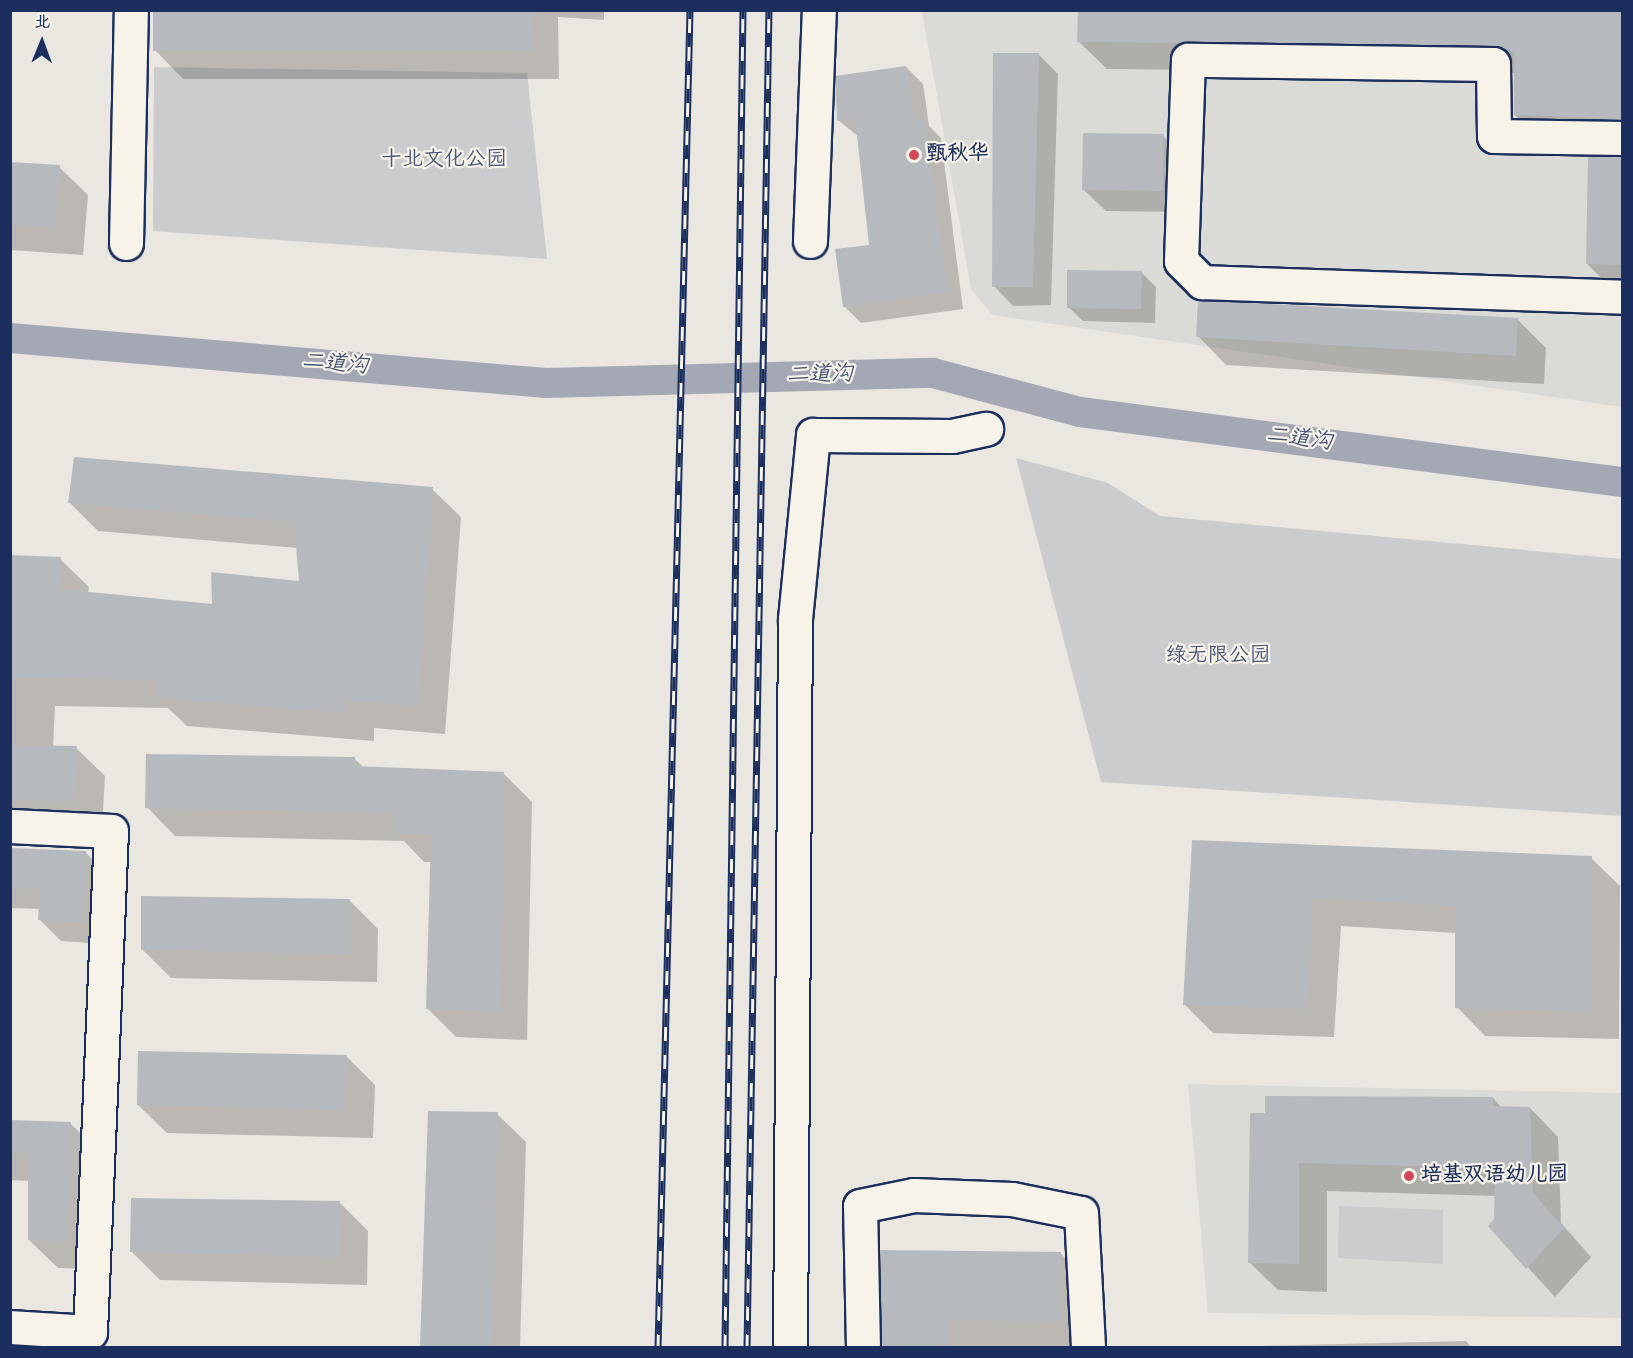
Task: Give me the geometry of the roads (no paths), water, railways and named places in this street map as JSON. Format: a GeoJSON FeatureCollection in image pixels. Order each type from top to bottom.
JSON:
{"type":"FeatureCollection","features":[{"type":"Feature","properties":{"kind":"street"},"geometry":{"type":"LineString","coordinates":[[126,243],[131,10]]}},
{"type":"Feature","properties":{"kind":"street"},"geometry":{"type":"LineString","coordinates":[[810,241],[819,10]]}},
{"type":"Feature","properties":{"kind":"street"},"geometry":{"type":"LineString","coordinates":[[1623,138],[1494,136],[1493,64],[1188,60],[1181,261],[1202,282],[1623,297]]}},
{"type":"Feature","properties":{"kind":"street"},"geometry":{"type":"LineString","coordinates":[[790,1347],[795,619],[813,435],[952,436],[986,429]]}},
{"type":"Feature","properties":{"kind":"street"},"geometry":{"type":"LineString","coordinates":[[10,826],[111,831],[90,1332],[10,1327]]}},
{"type":"Feature","properties":{"kind":"street"},"geometry":{"type":"LineString","coordinates":[[863,1347],[860,1206],[914,1195],[1012,1198],[1081,1213],[1088,1347]]}},
{"type":"Feature","properties":{"kind":"waterway","name":"二道沟"},"geometry":{"type":"LineString","coordinates":[[10,338],[546,383],[933,373],[1080,412],[1622,482]]}},
{"type":"Feature","properties":{"kind":"railway"},"geometry":{"type":"LineString","coordinates":[[658,1348],[690,10]]}},
{"type":"Feature","properties":{"kind":"railway"},"geometry":{"type":"LineString","coordinates":[[725,1348],[743,10]]}},
{"type":"Feature","properties":{"kind":"railway"},"geometry":{"type":"LineString","coordinates":[[747,1348],[769,10]]}},
{"type":"Feature","properties":{"kind":"place","name":"甄秋华"},"geometry":{"type":"Point","coordinates":[914,155]}},
{"type":"Feature","properties":{"kind":"place","name":"培基双语幼儿园"},"geometry":{"type":"Point","coordinates":[1409,1176]}},
{"type":"Feature","properties":{"kind":"park label","name":"十北文化公园"},"geometry":{"type":"Point","coordinates":[444,161]}},
{"type":"Feature","properties":{"kind":"park label","name":"绿无限公园"},"geometry":{"type":"Point","coordinates":[1218,657]}}]}
